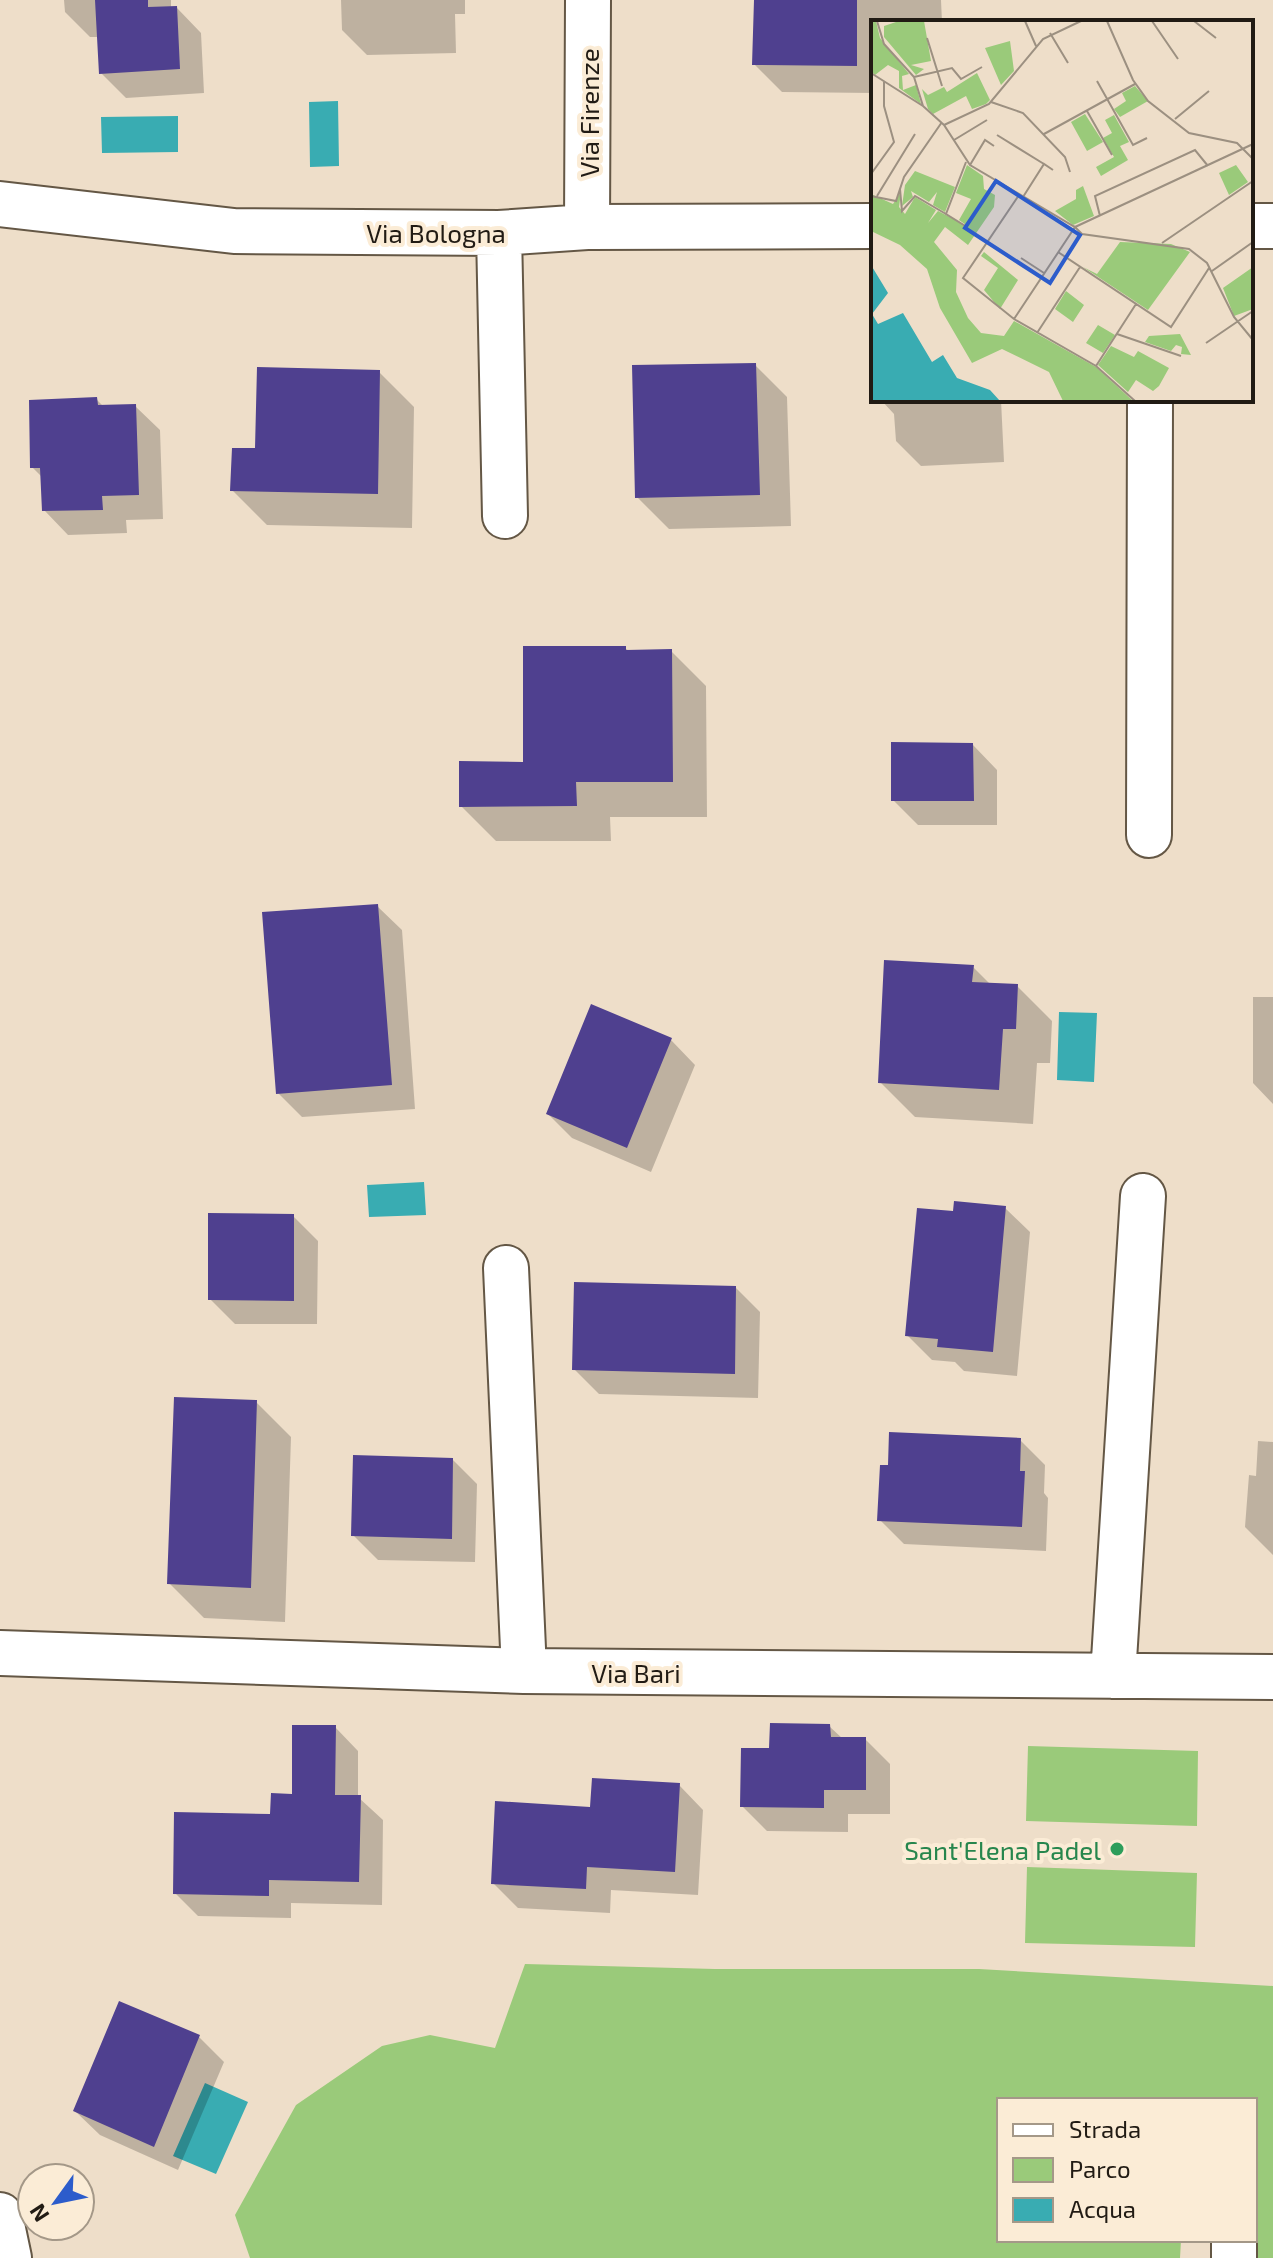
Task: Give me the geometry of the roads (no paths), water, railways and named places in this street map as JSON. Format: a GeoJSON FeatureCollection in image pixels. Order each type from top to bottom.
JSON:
{"type":"FeatureCollection","features":[{"type":"Feature","properties":{"kind":"street","name":"Via Firenze"},"geometry":{"type":"LineString","coordinates":[[587,227],[588,0]]}},
{"type":"Feature","properties":{"kind":"street","name":"Via Bologna"},"geometry":{"type":"LineString","coordinates":[[0,204],[234,231],[499,233],[587,227],[871,226]]}},
{"type":"Feature","properties":{"kind":"street"},"geometry":{"type":"LineString","coordinates":[[499,233],[505,516]]}},
{"type":"Feature","properties":{"kind":"street"},"geometry":{"type":"LineString","coordinates":[[1149,835],[1150,402]]}},
{"type":"Feature","properties":{"kind":"street"},"geometry":{"type":"LineString","coordinates":[[1113,1676],[1143,1196]]}},
{"type":"Feature","properties":{"kind":"street"},"geometry":{"type":"LineString","coordinates":[[506,1268],[524,1671]]}},
{"type":"Feature","properties":{"kind":"street","name":"Via Bari"},"geometry":{"type":"LineString","coordinates":[[0,1653],[524,1671],[1273,1677]]}},
{"type":"Feature","properties":{"kind":"street"},"geometry":{"type":"LineString","coordinates":[[0,2215],[9,2258]]}},
{"type":"Feature","properties":{"kind":"water"},"geometry":{"type":"Polygon","coordinates":[[[338,101],[339,166],[310,167],[309,102],[338,101]]]}},
{"type":"Feature","properties":{"kind":"water"},"geometry":{"type":"Polygon","coordinates":[[[178,116],[178,152],[102,153],[101,117],[178,116]]]}},
{"type":"Feature","properties":{"kind":"water"},"geometry":{"type":"Polygon","coordinates":[[[1059,1012],[1097,1013],[1094,1082],[1057,1080],[1059,1012]]]}},
{"type":"Feature","properties":{"kind":"water"},"geometry":{"type":"Polygon","coordinates":[[[424,1182],[426,1215],[369,1217],[367,1185],[424,1182]]]}},
{"type":"Feature","properties":{"kind":"water"},"geometry":{"type":"Polygon","coordinates":[[[205,2083],[248,2102],[216,2174],[173,2156],[205,2083]]]}},
{"type":"Feature","properties":{"kind":"place","name":"Sant'Elena Padel"},"geometry":{"type":"Point","coordinates":[1117,1849]}}]}
